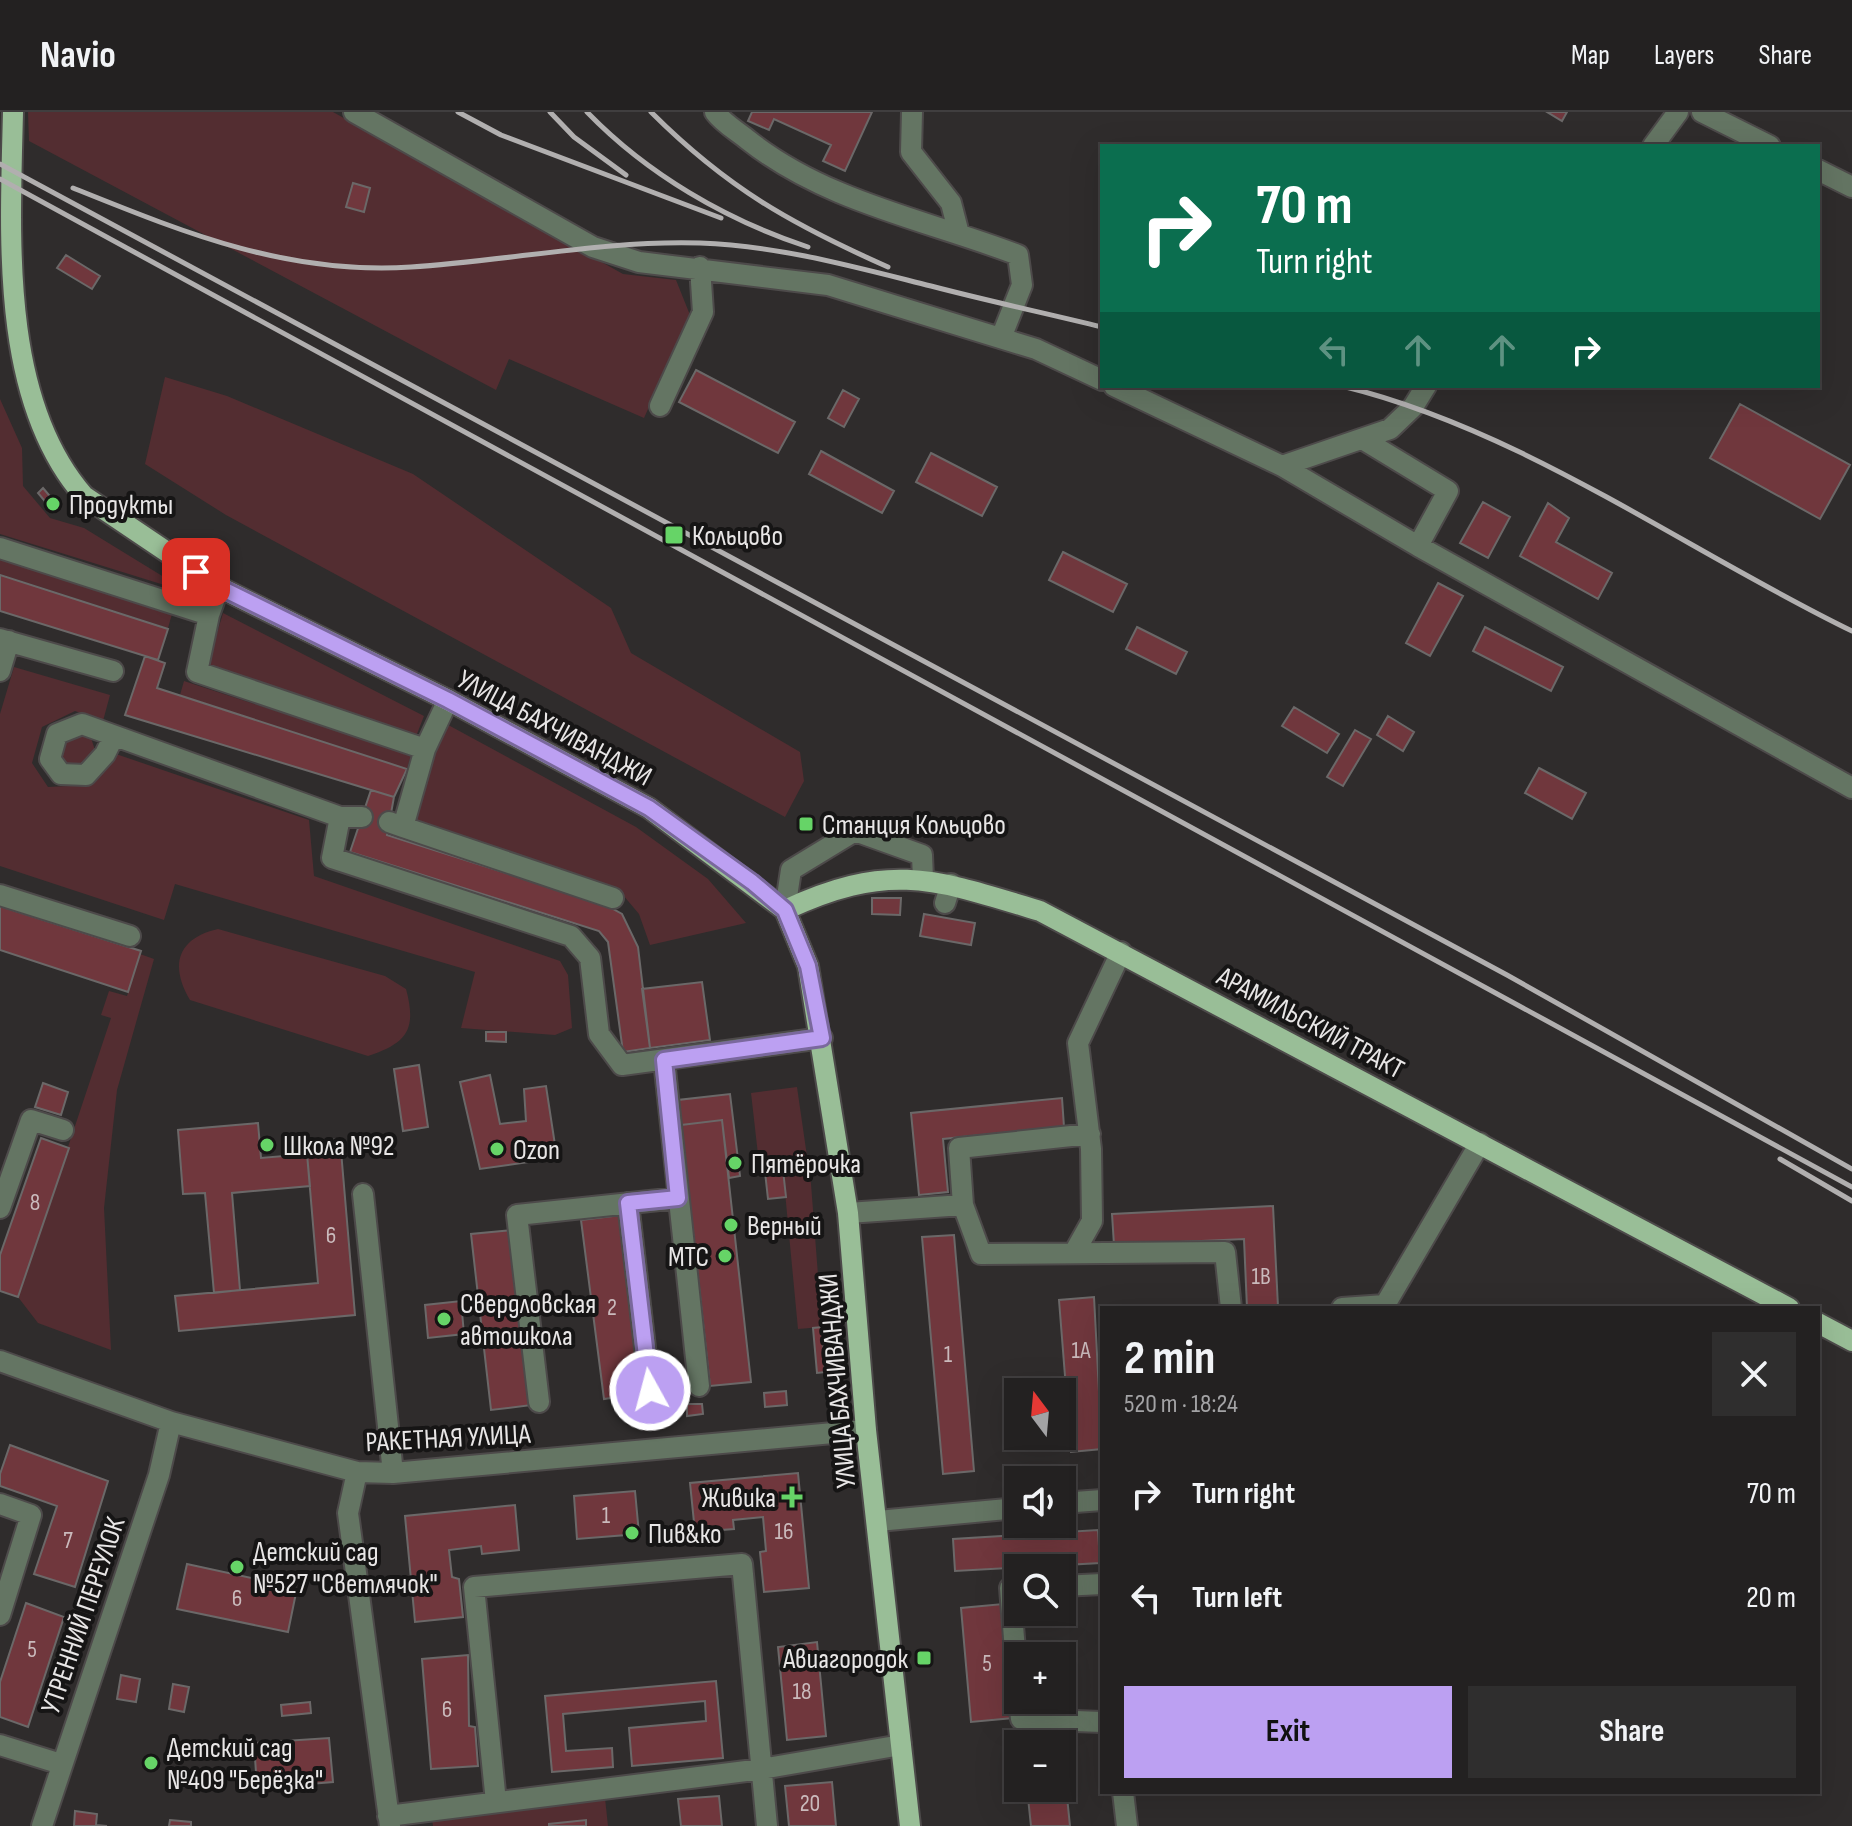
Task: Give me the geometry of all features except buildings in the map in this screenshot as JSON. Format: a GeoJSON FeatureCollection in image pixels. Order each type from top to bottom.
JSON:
{"type":"FeatureCollection","features":[{"type":"Feature","properties":{"kind":"main road","name":"УЛИЦА БАХЧИВАНДЖИ"},"geometry":{"type":"LineString","coordinates":[[13,112],[4,312],[17,382],[28,414],[41,444],[64,478],[84,496],[219,587],[448,700],[649,808],[785,910],[808,966],[848,1213],[866,1430],[910,1826]]}},
{"type":"Feature","properties":{"kind":"main road","name":"АРАМИЛЬСКИЙ ТРАКТ"},"geometry":{"type":"LineString","coordinates":[[785,910],[864,880],[923,879],[948,894],[1040,911],[1785,1306]]}},
{"type":"Feature","properties":{"kind":"main road"},"geometry":{"type":"LineString","coordinates":[[1820,1324],[1852,1341]]}},
{"type":"Feature","properties":{"kind":"street"},"geometry":{"type":"LineString","coordinates":[[354,112],[593,247],[639,262],[700,267],[828,285],[1036,349],[1100,379]]}},
{"type":"Feature","properties":{"kind":"street"},"geometry":{"type":"LineString","coordinates":[[715,112],[770,158],[821,184],[894,215],[1018,255],[1022,285],[1001,338]]}},
{"type":"Feature","properties":{"kind":"street"},"geometry":{"type":"LineString","coordinates":[[912,112],[911,152],[951,203],[959,234]]}},
{"type":"Feature","properties":{"kind":"street"},"geometry":{"type":"LineString","coordinates":[[1654,144],[1678,112]]}},
{"type":"Feature","properties":{"kind":"street"},"geometry":{"type":"LineString","coordinates":[[1702,112],[1766,144]]}},
{"type":"Feature","properties":{"kind":"street"},"geometry":{"type":"LineString","coordinates":[[1820,171],[1852,187]]}},
{"type":"Feature","properties":{"kind":"street"},"geometry":{"type":"LineString","coordinates":[[660,406],[703,312],[700,267]]}},
{"type":"Feature","properties":{"kind":"street"},"geometry":{"type":"LineString","coordinates":[[1118,388],[1282,466],[1418,546],[1852,788]]}},
{"type":"Feature","properties":{"kind":"street"},"geometry":{"type":"LineString","coordinates":[[1282,466],[1390,429],[1413,407],[1425,388]]}},
{"type":"Feature","properties":{"kind":"street"},"geometry":{"type":"LineString","coordinates":[[1364,440],[1448,491],[1418,546]]}},
{"type":"Feature","properties":{"kind":"street"},"geometry":{"type":"LineString","coordinates":[[0,548],[209,615]]}},
{"type":"Feature","properties":{"kind":"street"},"geometry":{"type":"LineString","coordinates":[[219,587],[209,615],[197,672],[425,749]]}},
{"type":"Feature","properties":{"kind":"street"},"geometry":{"type":"LineString","coordinates":[[0,671],[5,640],[113,671]]}},
{"type":"Feature","properties":{"kind":"street"},"geometry":{"type":"LineString","coordinates":[[448,700],[425,749],[396,825],[613,898]]}},
{"type":"Feature","properties":{"kind":"street"},"geometry":{"type":"LineString","coordinates":[[113,738],[340,817],[362,817]]}},
{"type":"Feature","properties":{"kind":"street"},"geometry":{"type":"LineString","coordinates":[[340,817],[332,858],[571,936],[590,958],[599,1034],[622,1065],[822,1038]]}},
{"type":"Feature","properties":{"kind":"street"},"geometry":{"type":"LineString","coordinates":[[785,910],[791,870],[855,831],[922,855],[923,879]]}},
{"type":"Feature","properties":{"kind":"street"},"geometry":{"type":"LineString","coordinates":[[0,895],[130,936]]}},
{"type":"Feature","properties":{"kind":"street"},"geometry":{"type":"LineString","coordinates":[[1074,1253],[1092,1221],[1090,1134],[1078,1043],[1121,952]]}},
{"type":"Feature","properties":{"kind":"street"},"geometry":{"type":"LineString","coordinates":[[664,1060],[699,1386]]}},
{"type":"Feature","properties":{"kind":"street"},"geometry":{"type":"LineString","coordinates":[[0,1208],[31,1120],[63,1130]]}},
{"type":"Feature","properties":{"kind":"street"},"geometry":{"type":"LineString","coordinates":[[1090,1134],[959,1148],[963,1205],[981,1254],[1225,1252],[1231,1306]]}},
{"type":"Feature","properties":{"kind":"street"},"geometry":{"type":"LineString","coordinates":[[1371,1306],[1385,1305],[1480,1143]]}},
{"type":"Feature","properties":{"kind":"street"},"geometry":{"type":"LineString","coordinates":[[363,1194],[393,1473]]}},
{"type":"Feature","properties":{"kind":"street"},"geometry":{"type":"LineString","coordinates":[[539,1402],[517,1215],[678,1198]]}},
{"type":"Feature","properties":{"kind":"street"},"geometry":{"type":"LineString","coordinates":[[628,1203],[650,1390]]}},
{"type":"Feature","properties":{"kind":"street"},"geometry":{"type":"LineString","coordinates":[[848,1213],[963,1205]]}},
{"type":"Feature","properties":{"kind":"street","name":"РАКЕТНАЯ УЛИЦА"},"geometry":{"type":"LineString","coordinates":[[0,1361],[171,1422],[357,1472],[393,1473],[866,1430]]}},
{"type":"Feature","properties":{"kind":"street","name":"УТРЕННИЙ ПЕРЕУЛОК"},"geometry":{"type":"LineString","coordinates":[[45,1822],[61,1764],[123,1600],[171,1422]]}},
{"type":"Feature","properties":{"kind":"street"},"geometry":{"type":"LineString","coordinates":[[357,1472],[348,1513],[374,1791],[389,1821],[496,1802],[762,1769],[901,1745]]}},
{"type":"Feature","properties":{"kind":"street"},"geometry":{"type":"LineString","coordinates":[[1076,1502],[1100,1500]]}},
{"type":"Feature","properties":{"kind":"street"},"geometry":{"type":"LineString","coordinates":[[0,1504],[31,1515],[0,1615]]}},
{"type":"Feature","properties":{"kind":"street"},"geometry":{"type":"LineString","coordinates":[[878,1521],[1004,1509]]}},
{"type":"Feature","properties":{"kind":"street"},"geometry":{"type":"LineString","coordinates":[[496,1802],[474,1587],[742,1564],[767,1826]]}},
{"type":"Feature","properties":{"kind":"street"},"geometry":{"type":"LineString","coordinates":[[1076,1585],[1100,1584]]}},
{"type":"Feature","properties":{"kind":"street"},"geometry":{"type":"LineString","coordinates":[[1020,1714],[1021,1719],[1100,1722]]}},
{"type":"Feature","properties":{"kind":"street"},"geometry":{"type":"LineString","coordinates":[[0,1745],[61,1764]]}},
{"type":"Feature","properties":{"kind":"street"},"geometry":{"type":"LineString","coordinates":[[1123,1794],[1127,1826]]}},
{"type":"Feature","properties":{"kind":"shaded area"},"geometry":{"type":"Polygon","coordinates":[[[28,112],[333,112],[623,274],[676,280],[690,315],[644,418],[509,359],[496,390],[29,141],[28,112]]]}},
{"type":"Feature","properties":{"kind":"shaded area"},"geometry":{"type":"Polygon","coordinates":[[[165,377],[227,396],[413,474],[611,608],[631,653],[800,752],[804,781],[785,817],[226,515],[145,464],[165,377]]]}},
{"type":"Feature","properties":{"kind":"shaded area"},"geometry":{"type":"Polygon","coordinates":[[[0,399],[22,448],[23,486],[50,518],[84,528],[190,593],[0,534],[0,399]]]}},
{"type":"Feature","properties":{"kind":"shaded area"},"geometry":{"type":"Polygon","coordinates":[[[0,552],[174,607],[168,628],[0,574],[0,552]]]}},
{"type":"Feature","properties":{"kind":"shaded area"},"geometry":{"type":"Polygon","coordinates":[[[223,613],[424,716],[415,739],[208,664],[223,613]]]}},
{"type":"Feature","properties":{"kind":"shaded area"},"geometry":{"type":"Polygon","coordinates":[[[14,667],[110,695],[103,721],[75,711],[42,727],[32,763],[48,787],[87,785],[116,754],[309,820],[314,876],[560,961],[568,975],[572,1028],[555,1035],[461,1028],[475,972],[175,884],[164,920],[0,866],[0,714],[14,667]]]}},
{"type":"Feature","properties":{"kind":"shaded area"},"geometry":{"type":"Polygon","coordinates":[[[184,681],[411,755],[407,769],[180,695],[184,681]]]}},
{"type":"Feature","properties":{"kind":"shaded area"},"geometry":{"type":"Polygon","coordinates":[[[439,720],[636,827],[708,879],[746,923],[650,945],[639,914],[623,895],[404,827],[439,720]]]}},
{"type":"Feature","properties":{"kind":"shaded area"},"geometry":{"type":"Polygon","coordinates":[[[77,729],[90,735],[96,753],[80,771],[58,771],[55,737],[77,729]]]}},
{"type":"Feature","properties":{"kind":"shaded area"},"geometry":{"type":"Polygon","coordinates":[[[218,929],[385,976],[406,989],[410,1015],[406,1033],[392,1046],[368,1056],[190,1000],[180,975],[181,955],[194,939],[218,929]]]}},
{"type":"Feature","properties":{"kind":"shaded area"},"geometry":{"type":"Polygon","coordinates":[[[140,954],[154,959],[117,1090],[104,1208],[111,1350],[38,1323],[18,1297],[111,1018],[101,1015],[109,991],[127,996],[140,954]]]}},
{"type":"Feature","properties":{"kind":"shaded area"},"geometry":{"type":"Polygon","coordinates":[[[797,1087],[811,1184],[822,1327],[798,1329],[783,1171],[760,1172],[751,1093],[797,1087]]]}},
{"type":"Feature","properties":{"kind":"shaded area"},"geometry":{"type":"Polygon","coordinates":[[[605,1798],[608,1826],[433,1826],[432,1819],[605,1798]]]}},
{"type":"Feature","properties":{"kind":"railway"},"geometry":{"type":"LineString","coordinates":[[458,112],[501,135],[721,218]]}},
{"type":"Feature","properties":{"kind":"railway"},"geometry":{"type":"LineString","coordinates":[[550,112],[574,137],[626,175]]}},
{"type":"Feature","properties":{"kind":"railway"},"geometry":{"type":"LineString","coordinates":[[587,112],[635,155],[689,193],[747,223],[808,247]]}},
{"type":"Feature","properties":{"kind":"railway"},"geometry":{"type":"LineString","coordinates":[[651,112],[706,162],[762,202],[888,267]]}},
{"type":"Feature","properties":{"kind":"railway"},"geometry":{"type":"LineString","coordinates":[[0,164],[1507,975],[1852,1169]]}},
{"type":"Feature","properties":{"kind":"railway"},"geometry":{"type":"LineString","coordinates":[[0,179],[1852,1187]]}},
{"type":"Feature","properties":{"kind":"railway"},"geometry":{"type":"LineString","coordinates":[[73,188],[196,235],[279,257],[322,264],[365,268],[411,267],[628,245],[730,245],[817,258],[1100,327]]}},
{"type":"Feature","properties":{"kind":"railway"},"geometry":{"type":"LineString","coordinates":[[1349,388],[1475,431],[1539,461],[1852,631]]}},
{"type":"Feature","properties":{"kind":"railway"},"geometry":{"type":"LineString","coordinates":[[1780,1159],[1852,1201]]}},
{"type":"Feature","properties":{"kind":"place","name":"Продукты"},"geometry":{"type":"Point","coordinates":[53,504]}},
{"type":"Feature","properties":{"kind":"place","name":"Кольцово"},"geometry":{"type":"Point","coordinates":[674,535]}},
{"type":"Feature","properties":{"kind":"place","name":"Станция Кольцово"},"geometry":{"type":"Point","coordinates":[806,824]}},
{"type":"Feature","properties":{"kind":"place","name":"Школа №92"},"geometry":{"type":"Point","coordinates":[267,1145]}},
{"type":"Feature","properties":{"kind":"place","name":"Ozon"},"geometry":{"type":"Point","coordinates":[497,1149]}},
{"type":"Feature","properties":{"kind":"place","name":"Пятёрочка"},"geometry":{"type":"Point","coordinates":[735,1163]}},
{"type":"Feature","properties":{"kind":"place","name":"Верный"},"geometry":{"type":"Point","coordinates":[731,1225]}},
{"type":"Feature","properties":{"kind":"place","name":"МТС"},"geometry":{"type":"Point","coordinates":[725,1256]}},
{"type":"Feature","properties":{"kind":"place","name":"Свердловская автошкола"},"geometry":{"type":"Point","coordinates":[444,1319]}},
{"type":"Feature","properties":{"kind":"place","name":"Живика"},"geometry":{"type":"Point","coordinates":[792,1497]}},
{"type":"Feature","properties":{"kind":"place","name":"Пив&ко"},"geometry":{"type":"Point","coordinates":[632,1533]}},
{"type":"Feature","properties":{"kind":"place","name":"Детский сад №527 \"Светлячок\""},"geometry":{"type":"Point","coordinates":[237,1567]}},
{"type":"Feature","properties":{"kind":"place","name":"Авиагородок"},"geometry":{"type":"Point","coordinates":[924,1658]}},
{"type":"Feature","properties":{"kind":"place","name":"Детский сад №409 \"Берёзка\""},"geometry":{"type":"Point","coordinates":[151,1763]}},
{"type":"Feature","properties":{"kind":"route"},"geometry":{"type":"LineString","coordinates":[[196,572],[219,587],[448,700],[649,808],[752,882],[785,910],[808,966],[822,1038],[664,1060],[678,1198],[628,1203],[650,1390]]}}]}
